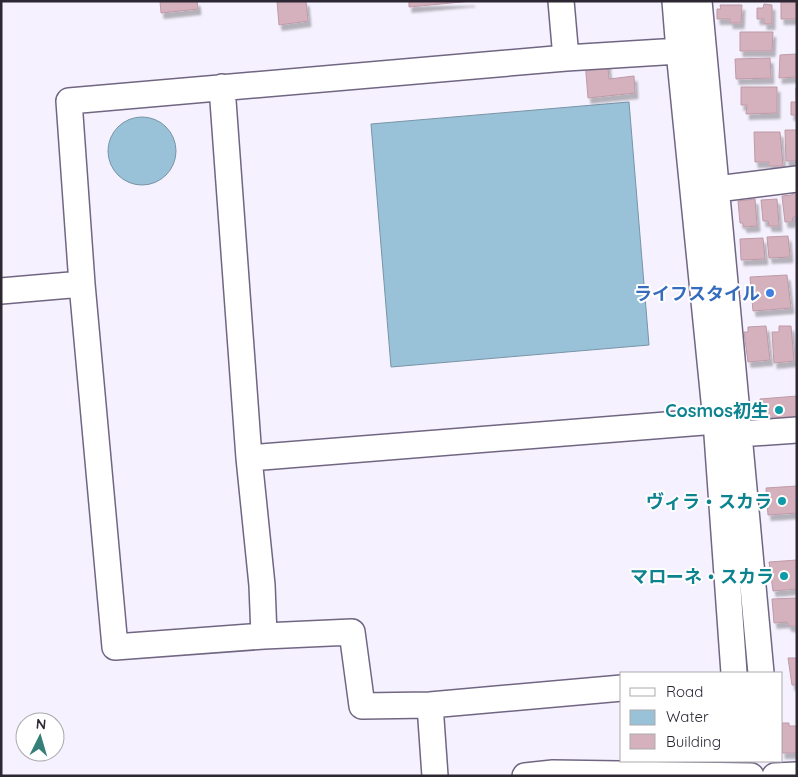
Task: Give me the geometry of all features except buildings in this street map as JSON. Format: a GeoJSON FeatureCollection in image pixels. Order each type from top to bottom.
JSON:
{"type":"FeatureCollection","features":[{"type":"Feature","properties":{"kind":"street"},"geometry":{"type":"LineString","coordinates":[[561,1],[566,58]]}},
{"type":"Feature","properties":{"kind":"street"},"geometry":{"type":"LineString","coordinates":[[675,1],[716,421],[734,672]]}},
{"type":"Feature","properties":{"kind":"street"},"geometry":{"type":"LineString","coordinates":[[699,1],[761,672]]}},
{"type":"Feature","properties":{"kind":"street"},"geometry":{"type":"LineString","coordinates":[[620,688],[430,705],[362,706],[352,632],[264,636],[115,647],[82,284],[69,100],[566,58],[679,51]]}},
{"type":"Feature","properties":{"kind":"street"},"geometry":{"type":"LineString","coordinates":[[222,86],[249,458],[262,585],[264,636]]}},
{"type":"Feature","properties":{"kind":"street"},"geometry":{"type":"LineString","coordinates":[[717,189],[797,179]]}},
{"type":"Feature","properties":{"kind":"street"},"geometry":{"type":"LineString","coordinates":[[1,291],[82,284]]}},
{"type":"Feature","properties":{"kind":"street"},"geometry":{"type":"LineString","coordinates":[[249,458],[716,421]]}},
{"type":"Feature","properties":{"kind":"street"},"geometry":{"type":"LineString","coordinates":[[739,434],[797,430]]}},
{"type":"Feature","properties":{"kind":"street"},"geometry":{"type":"LineString","coordinates":[[430,705],[436,776]]}},
{"type":"Feature","properties":{"kind":"street"},"geometry":{"type":"LineString","coordinates":[[769,762],[770,776]]}},
{"type":"Feature","properties":{"kind":"street"},"geometry":{"type":"LineString","coordinates":[[524,776],[553,773],[751,776]]}},
{"type":"Feature","properties":{"kind":"street"},"geometry":{"type":"LineString","coordinates":[[776,776],[797,775]]}},
{"type":"Feature","properties":{"kind":"water"},"geometry":{"type":"Polygon","coordinates":[[[629,102],[649,345],[391,367],[371,124],[629,102]]]}},
{"type":"Feature","properties":{"kind":"water"},"geometry":{"type":"Polygon","coordinates":[[[142,117],[155,120],[166,127],[173,138],[176,151],[173,164],[166,175],[155,182],[142,185],[129,182],[118,175],[111,164],[108,151],[111,138],[118,127],[129,120],[142,117]]]}},
{"type":"Feature","properties":{"kind":"place","name":"ライフスタイル"},"geometry":{"type":"Point","coordinates":[770,293]}},
{"type":"Feature","properties":{"kind":"place","name":"Cosmos初生"},"geometry":{"type":"Point","coordinates":[779,410]}},
{"type":"Feature","properties":{"kind":"place","name":"ヴィラ・スカラ"},"geometry":{"type":"Point","coordinates":[782,501]}},
{"type":"Feature","properties":{"kind":"place","name":"マローネ・スカラ"},"geometry":{"type":"Point","coordinates":[784,576]}}]}
